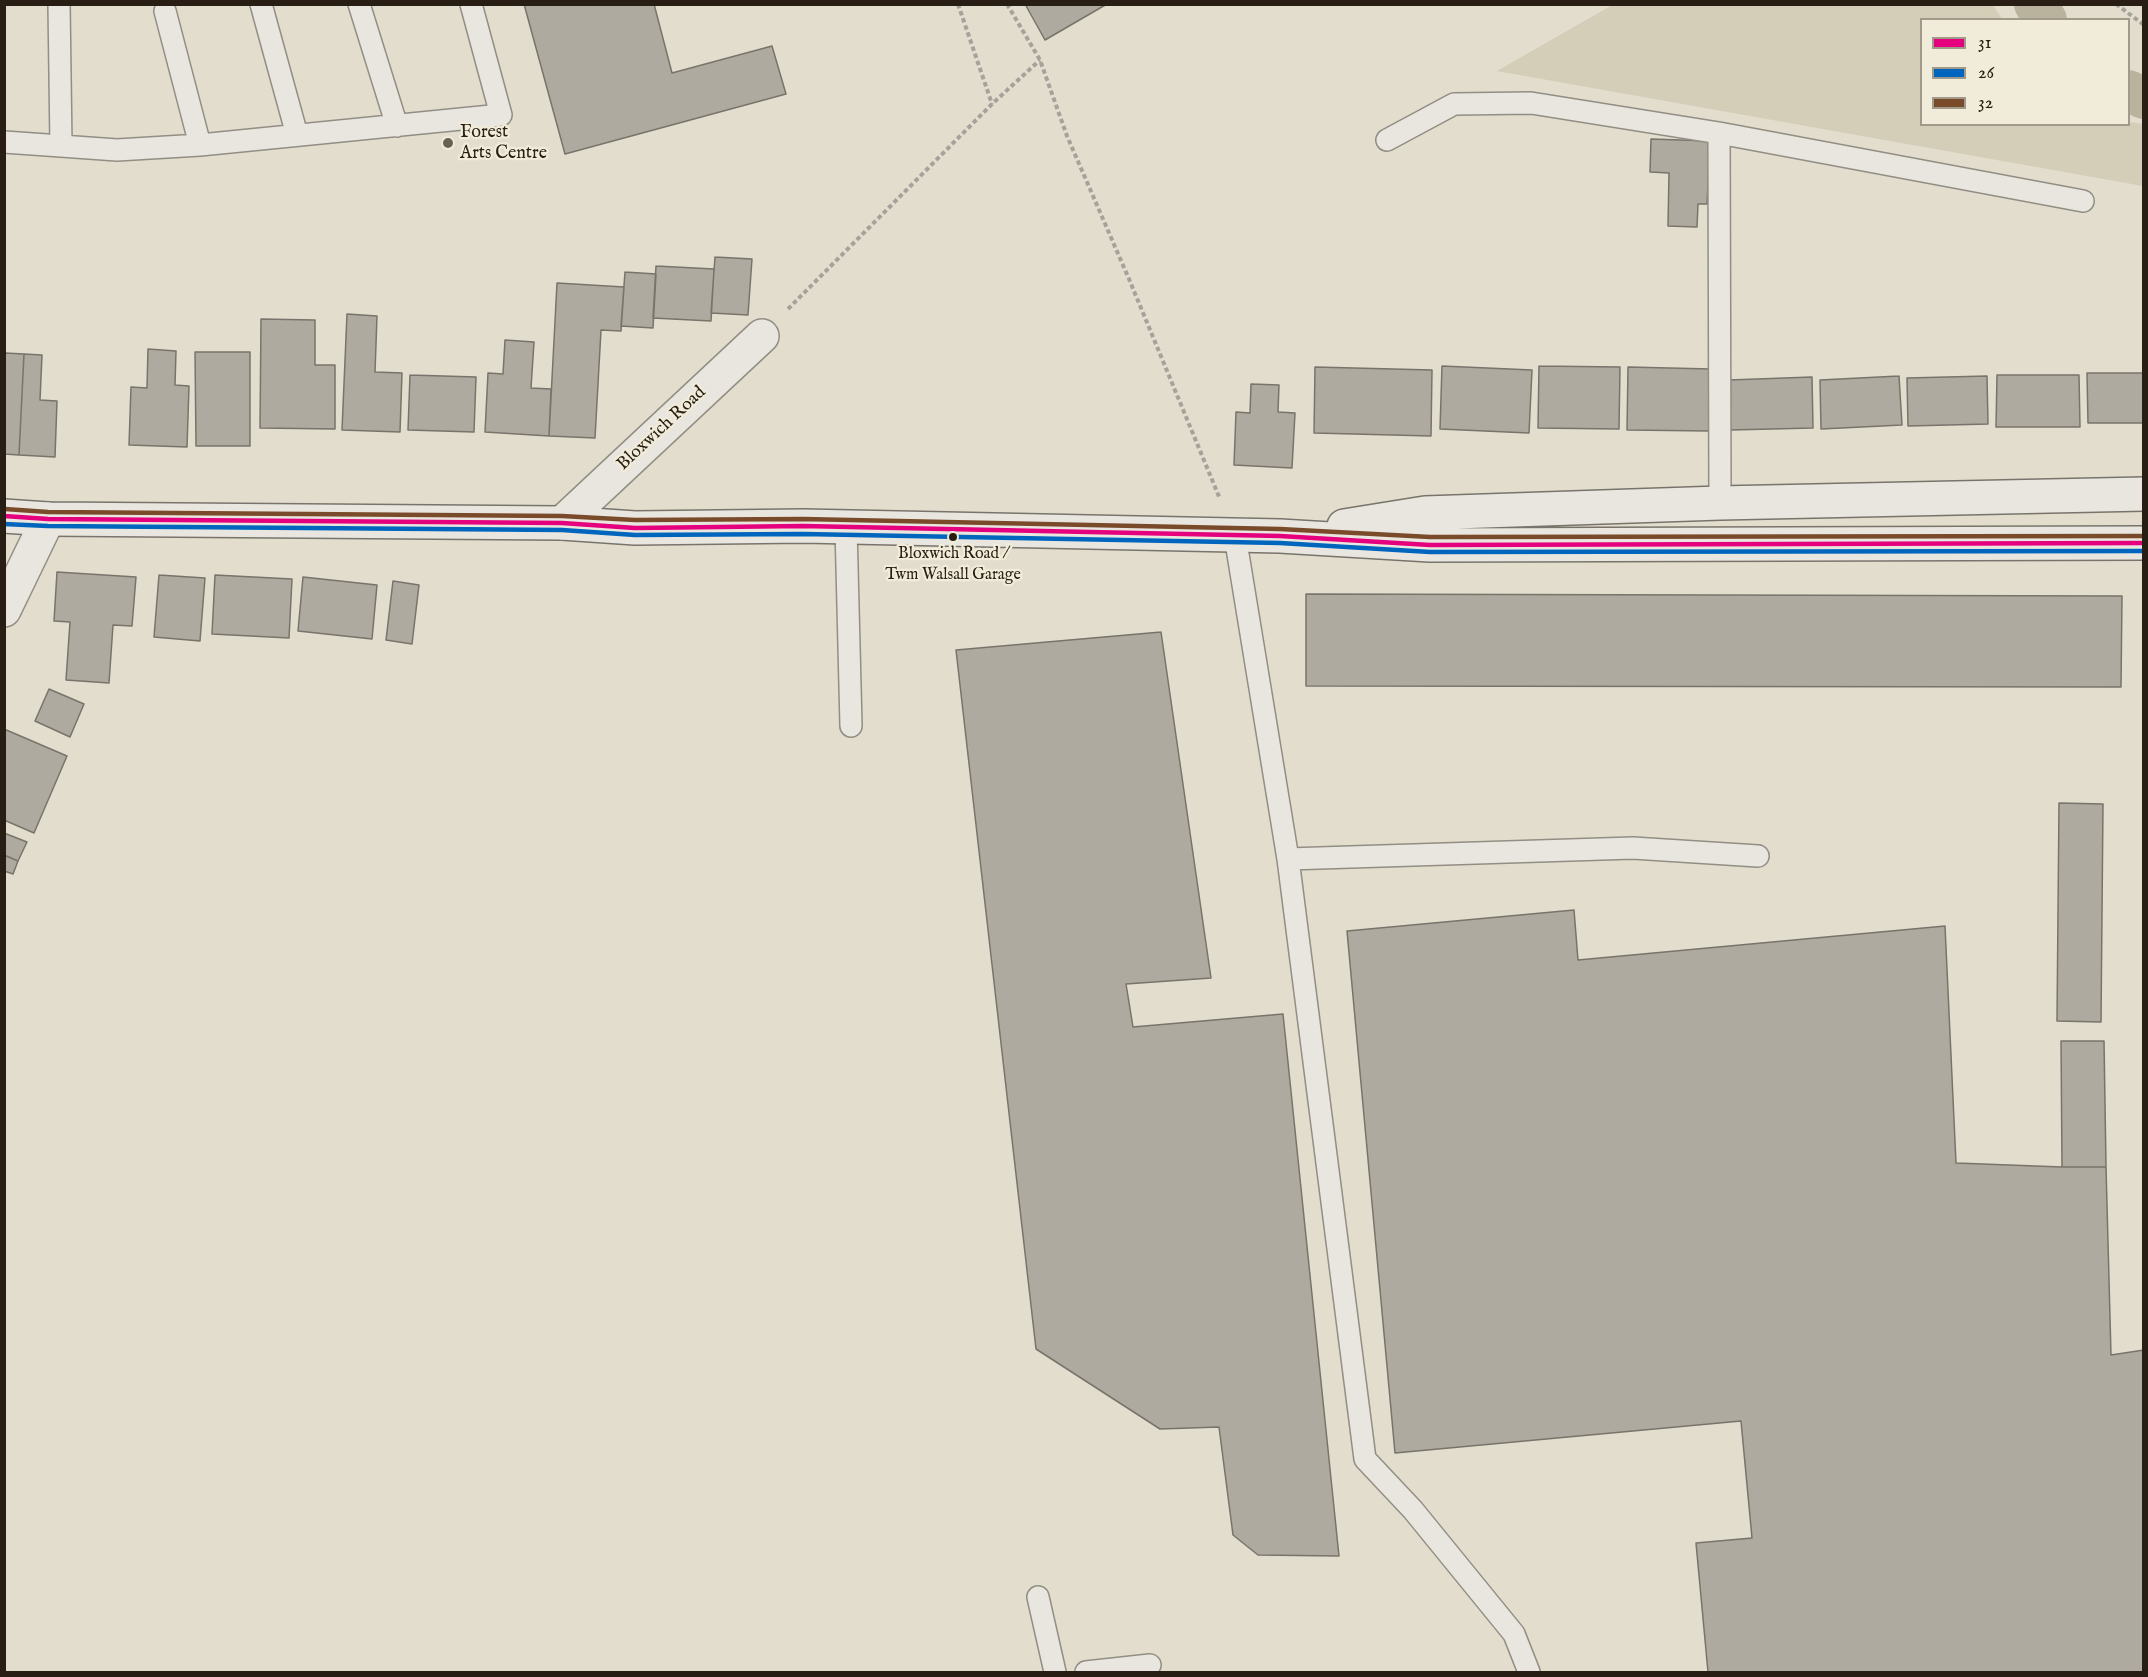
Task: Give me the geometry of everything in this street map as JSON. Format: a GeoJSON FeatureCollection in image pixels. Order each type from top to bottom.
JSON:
{"type":"FeatureCollection","features":[{"type":"Feature","properties":{"kind":"main road","name":"Bloxwich Road"},"geometry":{"type":"LineString","coordinates":[[562,523],[762,336]]}},
{"type":"Feature","properties":{"kind":"main road"},"geometry":{"type":"LineString","coordinates":[[1280,536],[1425,513],[1720,503],[2144,494]]}},
{"type":"Feature","properties":{"kind":"main road"},"geometry":{"type":"LineString","coordinates":[[4,516],[48,519],[562,523],[635,528],[802,526],[1280,536],[1430,545],[2144,543]]}},
{"type":"Feature","properties":{"kind":"main road"},"geometry":{"type":"LineString","coordinates":[[4,610],[48,519]]}},
{"type":"Feature","properties":{"kind":"lane"},"geometry":{"type":"LineString","coordinates":[[59,4],[61,146]]}},
{"type":"Feature","properties":{"kind":"lane"},"geometry":{"type":"LineString","coordinates":[[261,4],[297,135]]}},
{"type":"Feature","properties":{"kind":"lane"},"geometry":{"type":"LineString","coordinates":[[359,4],[397,126]]}},
{"type":"Feature","properties":{"kind":"lane"},"geometry":{"type":"LineString","coordinates":[[4,142],[117,150],[200,145],[501,115],[471,4]]}},
{"type":"Feature","properties":{"kind":"lane"},"geometry":{"type":"LineString","coordinates":[[165,11],[200,145]]}},
{"type":"Feature","properties":{"kind":"lane"},"geometry":{"type":"LineString","coordinates":[[1387,140],[1454,104],[1531,104],[1719,133],[2083,201]]}},
{"type":"Feature","properties":{"kind":"lane"},"geometry":{"type":"LineString","coordinates":[[1719,133],[1720,503]]}},
{"type":"Feature","properties":{"kind":"lane"},"geometry":{"type":"LineString","coordinates":[[846,527],[851,726]]}},
{"type":"Feature","properties":{"kind":"lane"},"geometry":{"type":"LineString","coordinates":[[1235,536],[1288,859],[1365,1459],[1413,1510],[1514,1634],[1529,1672]]}},
{"type":"Feature","properties":{"kind":"lane"},"geometry":{"type":"LineString","coordinates":[[1288,859],[1633,848],[1758,856]]}},
{"type":"Feature","properties":{"kind":"lane"},"geometry":{"type":"LineString","coordinates":[[1038,1597],[1054,1672]]}},
{"type":"Feature","properties":{"kind":"lane"},"geometry":{"type":"LineString","coordinates":[[1086,1672],[1150,1665]]}},
{"type":"Feature","properties":{"kind":"path"},"geometry":{"type":"LineString","coordinates":[[958,4],[992,104]]}},
{"type":"Feature","properties":{"kind":"path"},"geometry":{"type":"LineString","coordinates":[[1007,4],[1040,60],[1067,136],[1235,536]]}},
{"type":"Feature","properties":{"kind":"path"},"geometry":{"type":"LineString","coordinates":[[2116,4],[2144,25]]}},
{"type":"Feature","properties":{"kind":"path"},"geometry":{"type":"LineString","coordinates":[[762,336],[992,104],[1040,60]]}},
{"type":"Feature","properties":{"kind":"shaded area"},"geometry":{"type":"Polygon","coordinates":[[[1614,4],[1993,5],[2001,18],[1920,18],[1920,126],[2130,126],[2130,122],[2143,124],[2143,186],[1497,71],[1614,4]]]}},
{"type":"Feature","properties":{"kind":"building"},"geometry":{"type":"Polygon","coordinates":[[[524,4],[654,4],[672,73],[772,46],[786,94],[565,154],[524,4]]]}},
{"type":"Feature","properties":{"kind":"building"},"geometry":{"type":"Polygon","coordinates":[[[1025,4],[1107,4],[1045,40],[1025,4]]]}},
{"type":"Feature","properties":{"kind":"building"},"geometry":{"type":"Polygon","coordinates":[[[1651,139],[1710,141],[1707,204],[1698,204],[1697,227],[1668,226],[1669,173],[1650,172],[1651,139]]]}},
{"type":"Feature","properties":{"kind":"building"},"geometry":{"type":"Polygon","coordinates":[[[715,257],[752,259],[748,315],[711,313],[715,257]]]}},
{"type":"Feature","properties":{"kind":"building"},"geometry":{"type":"Polygon","coordinates":[[[656,266],[714,269],[711,321],[653,318],[656,266]]]}},
{"type":"Feature","properties":{"kind":"building"},"geometry":{"type":"Polygon","coordinates":[[[625,272],[656,274],[653,328],[621,326],[625,272]]]}},
{"type":"Feature","properties":{"kind":"building"},"geometry":{"type":"Polygon","coordinates":[[[557,283],[624,287],[621,331],[601,330],[595,438],[549,436],[557,283]]]}},
{"type":"Feature","properties":{"kind":"building"},"geometry":{"type":"Polygon","coordinates":[[[347,314],[377,316],[375,372],[402,373],[400,432],[342,430],[347,314]]]}},
{"type":"Feature","properties":{"kind":"building"},"geometry":{"type":"Polygon","coordinates":[[[261,319],[315,320],[315,365],[335,365],[335,429],[260,428],[261,319]]]}},
{"type":"Feature","properties":{"kind":"building"},"geometry":{"type":"Polygon","coordinates":[[[505,340],[534,342],[531,388],[551,389],[549,436],[485,432],[488,373],[503,374],[505,340]]]}},
{"type":"Feature","properties":{"kind":"building"},"geometry":{"type":"Polygon","coordinates":[[[148,349],[176,351],[175,385],[189,386],[187,447],[129,445],[131,387],[147,388],[148,349]]]}},
{"type":"Feature","properties":{"kind":"building"},"geometry":{"type":"Polygon","coordinates":[[[195,352],[250,352],[250,446],[196,446],[195,352]]]}},
{"type":"Feature","properties":{"kind":"building"},"geometry":{"type":"Polygon","coordinates":[[[5,353],[24,354],[19,455],[4,454],[5,353]]]}},
{"type":"Feature","properties":{"kind":"building"},"geometry":{"type":"Polygon","coordinates":[[[24,354],[42,355],[40,400],[57,401],[55,457],[19,455],[24,354]]]}},
{"type":"Feature","properties":{"kind":"building"},"geometry":{"type":"Polygon","coordinates":[[[1442,366],[1532,370],[1529,433],[1440,429],[1442,366]]]}},
{"type":"Feature","properties":{"kind":"building"},"geometry":{"type":"Polygon","coordinates":[[[1539,366],[1620,367],[1619,429],[1538,428],[1539,366]]]}},
{"type":"Feature","properties":{"kind":"building"},"geometry":{"type":"Polygon","coordinates":[[[1315,367],[1432,370],[1431,436],[1314,433],[1315,367]]]}},
{"type":"Feature","properties":{"kind":"building"},"geometry":{"type":"Polygon","coordinates":[[[1628,367],[1711,369],[1710,431],[1627,430],[1628,367]]]}},
{"type":"Feature","properties":{"kind":"building"},"geometry":{"type":"Polygon","coordinates":[[[2087,373],[2144,373],[2144,423],[2088,423],[2087,373]]]}},
{"type":"Feature","properties":{"kind":"building"},"geometry":{"type":"Polygon","coordinates":[[[410,375],[476,377],[474,432],[408,430],[410,375]]]}},
{"type":"Feature","properties":{"kind":"building"},"geometry":{"type":"Polygon","coordinates":[[[1997,375],[2079,375],[2080,427],[1996,427],[1997,375]]]}},
{"type":"Feature","properties":{"kind":"building"},"geometry":{"type":"Polygon","coordinates":[[[1899,376],[1902,425],[1821,429],[1820,380],[1899,376]]]}},
{"type":"Feature","properties":{"kind":"building"},"geometry":{"type":"Polygon","coordinates":[[[1987,376],[1988,424],[1908,426],[1907,378],[1987,376]]]}},
{"type":"Feature","properties":{"kind":"building"},"geometry":{"type":"Polygon","coordinates":[[[1812,377],[1813,428],[1730,430],[1729,380],[1812,377]]]}},
{"type":"Feature","properties":{"kind":"building"},"geometry":{"type":"Polygon","coordinates":[[[1251,384],[1279,385],[1278,412],[1295,413],[1292,468],[1234,465],[1236,412],[1250,413],[1251,384]]]}},
{"type":"Feature","properties":{"kind":"building"},"geometry":{"type":"Polygon","coordinates":[[[57,572],[136,577],[132,626],[113,625],[109,683],[66,680],[70,622],[54,621],[57,572]]]}},
{"type":"Feature","properties":{"kind":"building"},"geometry":{"type":"Polygon","coordinates":[[[159,575],[205,578],[200,641],[154,637],[159,575]]]}},
{"type":"Feature","properties":{"kind":"building"},"geometry":{"type":"Polygon","coordinates":[[[215,575],[292,579],[289,638],[212,634],[215,575]]]}},
{"type":"Feature","properties":{"kind":"building"},"geometry":{"type":"Polygon","coordinates":[[[303,577],[377,585],[372,639],[298,631],[303,577]]]}},
{"type":"Feature","properties":{"kind":"building"},"geometry":{"type":"Polygon","coordinates":[[[393,581],[419,585],[412,644],[386,640],[393,581]]]}},
{"type":"Feature","properties":{"kind":"building"},"geometry":{"type":"Polygon","coordinates":[[[1306,594],[2122,596],[2121,687],[1306,686],[1306,594]]]}},
{"type":"Feature","properties":{"kind":"building"},"geometry":{"type":"Polygon","coordinates":[[[1161,632],[1211,978],[1126,984],[1133,1027],[1283,1014],[1339,1556],[1258,1555],[1233,1535],[1219,1427],[1160,1429],[1036,1349],[956,650],[1161,632]]]}},
{"type":"Feature","properties":{"kind":"building"},"geometry":{"type":"Polygon","coordinates":[[[49,689],[84,704],[70,737],[35,721],[49,689]]]}},
{"type":"Feature","properties":{"kind":"building"},"geometry":{"type":"Polygon","coordinates":[[[4,729],[67,756],[34,833],[4,820],[4,729]]]}},
{"type":"Feature","properties":{"kind":"building"},"geometry":{"type":"Polygon","coordinates":[[[2059,803],[2103,804],[2101,1022],[2057,1021],[2059,803]]]}},
{"type":"Feature","properties":{"kind":"building"},"geometry":{"type":"Polygon","coordinates":[[[4,833],[27,842],[18,861],[4,855],[4,833]]]}},
{"type":"Feature","properties":{"kind":"building"},"geometry":{"type":"Polygon","coordinates":[[[4,855],[18,861],[13,874],[4,871],[4,855]]]}},
{"type":"Feature","properties":{"kind":"building"},"geometry":{"type":"Polygon","coordinates":[[[1574,910],[1578,960],[1945,926],[1956,1163],[2106,1167],[2111,1355],[2144,1350],[2144,1672],[1708,1672],[1696,1543],[1752,1538],[1741,1421],[1395,1453],[1347,931],[1574,910]]]}},
{"type":"Feature","properties":{"kind":"building"},"geometry":{"type":"Polygon","coordinates":[[[2061,1041],[2104,1041],[2106,1167],[2062,1167],[2061,1041]]]}},
{"type":"Feature","properties":{"kind":"waterway"},"geometry":{"type":"LineString","coordinates":[[2035,4],[2045,18]]}},
{"type":"Feature","properties":{"kind":"waterway"},"geometry":{"type":"LineString","coordinates":[[2130,92],[2144,98]]}},
{"type":"Feature","properties":{"kind":"transit line","name":"32"},"geometry":{"type":"LineString","coordinates":[[5,509],[48,512],[562,516],[635,520],[803,519],[1280,529],[1430,537],[2144,536]]}},
{"type":"Feature","properties":{"kind":"transit line","name":"31"},"geometry":{"type":"LineString","coordinates":[[4,516],[48,519],[562,523],[635,528],[803,526],[1280,536],[1430,545],[2144,543]]}},
{"type":"Feature","properties":{"kind":"transit line","name":"26"},"geometry":{"type":"LineString","coordinates":[[4,524],[562,530],[635,535],[803,534],[1280,543],[1430,552],[2144,551]]}},
{"type":"Feature","properties":{"kind":"place","name":"Forest Arts Centre"},"geometry":{"type":"Point","coordinates":[448,143]}},
{"type":"Feature","properties":{"kind":"place","name":"Bloxwich Road / Twm Walsall Garage"},"geometry":{"type":"Point","coordinates":[953,537]}}]}
